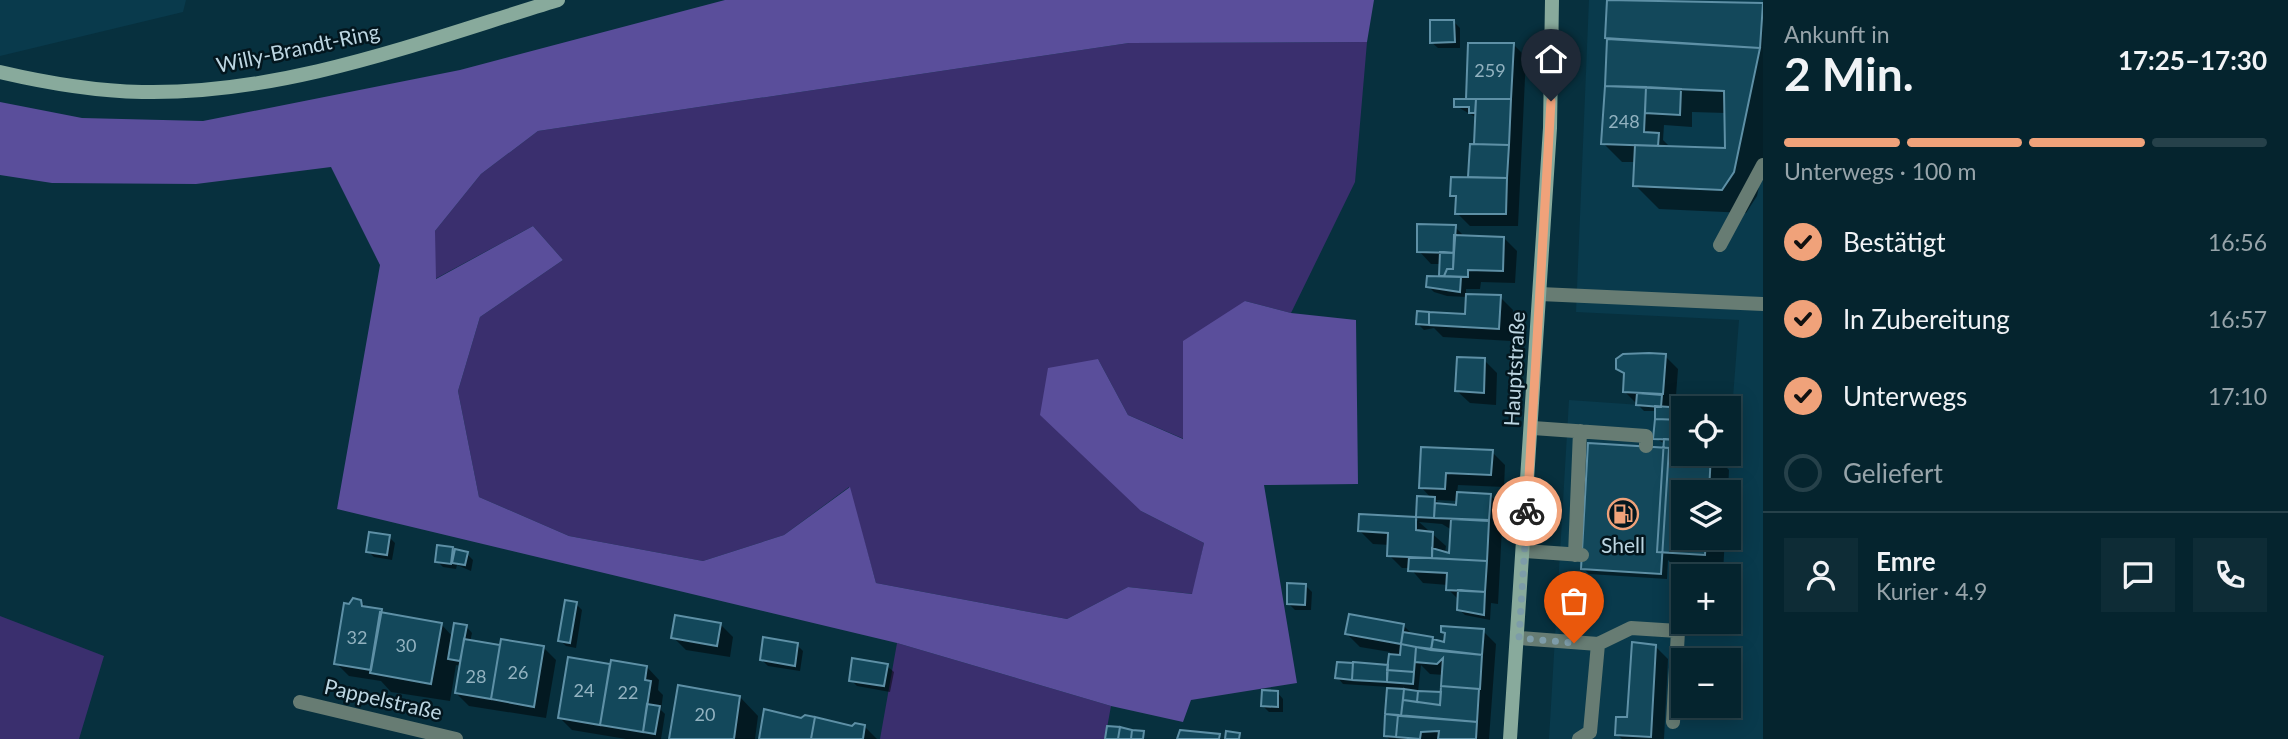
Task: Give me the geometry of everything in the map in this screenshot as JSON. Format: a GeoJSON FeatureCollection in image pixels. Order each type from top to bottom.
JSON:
{"type":"FeatureCollection","features":[{"type":"Feature","properties":{"kind":"main road","name":"Willy-Brandt-Ring"},"geometry":{"type":"LineString","coordinates":[[0,72],[38,81],[110,90],[144,92],[236,86],[353,63],[558,0]]}},
{"type":"Feature","properties":{"kind":"main road","name":"Hauptstraße"},"geometry":{"type":"LineString","coordinates":[[1510,739],[1533,428],[1550,128],[1552,0]]}},
{"type":"Feature","properties":{"kind":"street"},"geometry":{"type":"LineString","coordinates":[[1720,245],[1763,165]]}},
{"type":"Feature","properties":{"kind":"street"},"geometry":{"type":"LineString","coordinates":[[1540,294],[1763,304]]}},
{"type":"Feature","properties":{"kind":"street"},"geometry":{"type":"LineString","coordinates":[[1533,428],[1646,436],[1646,446]]}},
{"type":"Feature","properties":{"kind":"street"},"geometry":{"type":"LineString","coordinates":[[1525,551],[1578,555],[1580,431]]}},
{"type":"Feature","properties":{"kind":"street"},"geometry":{"type":"LineString","coordinates":[[1519,638],[1598,644],[1631,628],[1678,631],[1674,722]]}},
{"type":"Feature","properties":{"kind":"street"},"geometry":{"type":"LineString","coordinates":[[1578,739],[1590,732],[1598,644]]}},
{"type":"Feature","properties":{"kind":"street","name":"Pappelstraße"},"geometry":{"type":"LineString","coordinates":[[300,702],[456,739]]}},
{"type":"Feature","properties":{"kind":"shaded area"},"geometry":{"type":"Polygon","coordinates":[[[0,0],[186,0],[183,12],[0,56],[0,0]]]}},
{"type":"Feature","properties":{"kind":"shaded area"},"geometry":{"type":"Polygon","coordinates":[[[725,0],[1374,0],[1367,42],[1129,43],[538,131],[481,174],[435,231],[436,279],[533,226],[563,260],[480,317],[458,391],[479,497],[569,536],[703,561],[784,535],[850,487],[876,583],[1067,619],[1128,587],[1192,594],[1204,543],[1141,511],[1040,415],[1048,368],[1098,359],[1128,415],[1183,439],[1183,341],[1245,301],[1291,313],[1356,320],[1358,484],[1264,485],[1297,683],[1191,700],[1183,722],[1111,706],[897,643],[337,509],[380,265],[331,167],[196,184],[52,183],[0,175],[0,102],[82,118],[203,121],[460,70],[725,0]]]}},
{"type":"Feature","properties":{"kind":"shaded area"},"geometry":{"type":"Polygon","coordinates":[[[1589,0],[1763,0],[1763,739],[1549,739],[1569,400],[1671,407],[1671,466],[1741,466],[1741,396],[1733,396],[1739,320],[1576,312],[1589,0]]]}},
{"type":"Feature","properties":{"kind":"shaded area"},"geometry":{"type":"Polygon","coordinates":[[[1367,42],[1355,182],[1291,313],[1245,301],[1184,439],[1128,415],[1098,359],[1141,511],[1204,543],[1193,594],[1128,587],[1067,619],[876,583],[849,487],[784,535],[703,561],[569,536],[479,497],[458,391],[480,317],[563,260],[533,226],[435,279],[435,231],[481,174],[538,131],[1129,43],[1367,42]]]}},
{"type":"Feature","properties":{"kind":"shaded area"},"geometry":{"type":"Polygon","coordinates":[[[0,616],[104,656],[79,739],[0,739],[0,616]]]}},
{"type":"Feature","properties":{"kind":"shaded area"},"geometry":{"type":"Polygon","coordinates":[[[897,643],[1111,706],[1105,739],[880,739],[897,643]]]}},
{"type":"Feature","properties":{"kind":"building"},"geometry":{"type":"Polygon","coordinates":[[[1607,0],[1763,3],[1760,48],[1605,38],[1607,0]]]}},
{"type":"Feature","properties":{"kind":"building"},"geometry":{"type":"Polygon","coordinates":[[[1430,20],[1454,20],[1455,42],[1430,43],[1430,20]]]}},
{"type":"Feature","properties":{"kind":"building"},"geometry":{"type":"Polygon","coordinates":[[[1607,39],[1760,48],[1734,172],[1722,190],[1633,186],[1635,145],[1725,148],[1724,91],[1605,86],[1607,39]]]}},
{"type":"Feature","properties":{"kind":"building"},"geometry":{"type":"Polygon","coordinates":[[[1468,43],[1514,43],[1511,99],[1466,99],[1468,43]]]}},
{"type":"Feature","properties":{"kind":"building"},"geometry":{"type":"Polygon","coordinates":[[[1605,86],[1646,87],[1644,132],[1659,133],[1658,146],[1601,144],[1605,86]]]}},
{"type":"Feature","properties":{"kind":"building"},"geometry":{"type":"Polygon","coordinates":[[[1646,87],[1681,89],[1680,115],[1645,113],[1646,87]]]}},
{"type":"Feature","properties":{"kind":"building"},"geometry":{"type":"Polygon","coordinates":[[[1454,99],[1476,99],[1475,113],[1469,113],[1469,107],[1454,107],[1454,99]]]}},
{"type":"Feature","properties":{"kind":"building"},"geometry":{"type":"Polygon","coordinates":[[[1476,99],[1511,99],[1509,145],[1474,144],[1476,99]]]}},
{"type":"Feature","properties":{"kind":"building"},"geometry":{"type":"Polygon","coordinates":[[[1470,144],[1509,145],[1507,178],[1468,177],[1470,144]]]}},
{"type":"Feature","properties":{"kind":"building"},"geometry":{"type":"Polygon","coordinates":[[[1451,177],[1507,178],[1506,214],[1455,214],[1456,196],[1450,196],[1451,177]]]}},
{"type":"Feature","properties":{"kind":"building"},"geometry":{"type":"Polygon","coordinates":[[[1417,224],[1456,225],[1454,253],[1417,252],[1417,224]]]}},
{"type":"Feature","properties":{"kind":"building"},"geometry":{"type":"Polygon","coordinates":[[[1454,235],[1504,237],[1503,271],[1468,270],[1468,277],[1444,276],[1447,269],[1453,269],[1454,235]]]}},
{"type":"Feature","properties":{"kind":"building"},"geometry":{"type":"Polygon","coordinates":[[[1440,252],[1454,253],[1453,269],[1447,269],[1444,276],[1439,276],[1440,252]]]}},
{"type":"Feature","properties":{"kind":"building"},"geometry":{"type":"Polygon","coordinates":[[[1427,276],[1461,277],[1460,292],[1426,287],[1427,276]]]}},
{"type":"Feature","properties":{"kind":"building"},"geometry":{"type":"Polygon","coordinates":[[[1466,294],[1501,295],[1499,329],[1429,325],[1429,312],[1465,314],[1466,294]]]}},
{"type":"Feature","properties":{"kind":"building"},"geometry":{"type":"Polygon","coordinates":[[[1417,311],[1429,312],[1429,325],[1416,324],[1417,311]]]}},
{"type":"Feature","properties":{"kind":"building"},"geometry":{"type":"Polygon","coordinates":[[[1623,354],[1666,354],[1663,394],[1623,392],[1624,373],[1616,369],[1616,359],[1623,354]]]}},
{"type":"Feature","properties":{"kind":"building"},"geometry":{"type":"Polygon","coordinates":[[[1457,357],[1485,358],[1484,393],[1455,391],[1457,357]]]}},
{"type":"Feature","properties":{"kind":"building"},"geometry":{"type":"Polygon","coordinates":[[[1637,393],[1662,395],[1661,407],[1636,405],[1637,393]]]}},
{"type":"Feature","properties":{"kind":"building"},"geometry":{"type":"Polygon","coordinates":[[[1655,406],[1671,407],[1671,420],[1655,419],[1655,406]]]}},
{"type":"Feature","properties":{"kind":"building"},"geometry":{"type":"Polygon","coordinates":[[[1655,419],[1671,420],[1671,440],[1653,439],[1655,419]]]}},
{"type":"Feature","properties":{"kind":"building"},"geometry":{"type":"Polygon","coordinates":[[[1664,439],[1671,439],[1671,466],[1710,466],[1710,480],[1671,480],[1671,550],[1705,550],[1705,555],[1657,552],[1664,439]]]}},
{"type":"Feature","properties":{"kind":"building"},"geometry":{"type":"Polygon","coordinates":[[[1588,443],[1669,448],[1661,574],[1581,569],[1588,443]]]}},
{"type":"Feature","properties":{"kind":"building"},"geometry":{"type":"Polygon","coordinates":[[[1421,447],[1493,450],[1491,475],[1446,473],[1445,489],[1419,488],[1421,447]]]}},
{"type":"Feature","properties":{"kind":"building"},"geometry":{"type":"Polygon","coordinates":[[[1457,492],[1491,494],[1489,520],[1434,518],[1435,503],[1456,505],[1457,492]]]}},
{"type":"Feature","properties":{"kind":"building"},"geometry":{"type":"Polygon","coordinates":[[[1417,496],[1435,497],[1434,518],[1416,517],[1417,496]]]}},
{"type":"Feature","properties":{"kind":"building"},"geometry":{"type":"Polygon","coordinates":[[[1359,514],[1416,517],[1416,530],[1433,532],[1432,558],[1387,556],[1388,533],[1358,531],[1359,514]]]}},
{"type":"Feature","properties":{"kind":"building"},"geometry":{"type":"Polygon","coordinates":[[[1451,519],[1489,521],[1487,561],[1432,558],[1432,548],[1449,553],[1451,519]]]}},
{"type":"Feature","properties":{"kind":"building"},"geometry":{"type":"Polygon","coordinates":[[[369,532],[390,535],[387,555],[366,552],[369,532]]]}},
{"type":"Feature","properties":{"kind":"building"},"geometry":{"type":"Polygon","coordinates":[[[437,545],[453,547],[451,564],[435,562],[437,545]]]}},
{"type":"Feature","properties":{"kind":"building"},"geometry":{"type":"Polygon","coordinates":[[[455,549],[468,552],[465,565],[452,563],[455,549]]]}},
{"type":"Feature","properties":{"kind":"building"},"geometry":{"type":"Polygon","coordinates":[[[1409,557],[1487,561],[1485,592],[1446,590],[1447,573],[1408,571],[1409,557]]]}},
{"type":"Feature","properties":{"kind":"building"},"geometry":{"type":"Polygon","coordinates":[[[1563,576],[1575,577],[1574,596],[1562,595],[1563,576]]]}},
{"type":"Feature","properties":{"kind":"building"},"geometry":{"type":"Polygon","coordinates":[[[1287,583],[1306,584],[1305,605],[1287,604],[1287,583]]]}},
{"type":"Feature","properties":{"kind":"building"},"geometry":{"type":"Polygon","coordinates":[[[1458,590],[1485,592],[1484,615],[1457,610],[1458,590]]]}},
{"type":"Feature","properties":{"kind":"building"},"geometry":{"type":"Polygon","coordinates":[[[353,598],[361,600],[362,606],[382,609],[371,670],[334,664],[344,603],[349,604],[353,598]]]}},
{"type":"Feature","properties":{"kind":"building"},"geometry":{"type":"Polygon","coordinates":[[[565,600],[577,602],[570,643],[558,641],[565,600]]]}},
{"type":"Feature","properties":{"kind":"building"},"geometry":{"type":"Polygon","coordinates":[[[380,612],[442,623],[431,684],[370,673],[380,612]]]}},
{"type":"Feature","properties":{"kind":"building"},"geometry":{"type":"Polygon","coordinates":[[[1349,614],[1404,624],[1401,644],[1345,634],[1349,614]]]}},
{"type":"Feature","properties":{"kind":"building"},"geometry":{"type":"Polygon","coordinates":[[[675,615],[721,623],[717,646],[671,638],[675,615]]]}},
{"type":"Feature","properties":{"kind":"building"},"geometry":{"type":"Polygon","coordinates":[[[454,623],[467,625],[460,661],[448,659],[454,623]]]}},
{"type":"Feature","properties":{"kind":"building"},"geometry":{"type":"Polygon","coordinates":[[[1441,626],[1484,629],[1482,655],[1431,650],[1433,639],[1444,642],[1445,633],[1441,632],[1441,626]]]}},
{"type":"Feature","properties":{"kind":"building"},"geometry":{"type":"Polygon","coordinates":[[[1403,632],[1433,637],[1431,650],[1401,644],[1403,632]]]}},
{"type":"Feature","properties":{"kind":"building"},"geometry":{"type":"Polygon","coordinates":[[[763,637],[798,643],[795,666],[760,660],[763,637]]]}},
{"type":"Feature","properties":{"kind":"building"},"geometry":{"type":"Polygon","coordinates":[[[464,639],[500,645],[491,699],[455,693],[464,639]]]}},
{"type":"Feature","properties":{"kind":"building"},"geometry":{"type":"Polygon","coordinates":[[[501,639],[544,646],[534,707],[491,699],[501,639]]]}},
{"type":"Feature","properties":{"kind":"building"},"geometry":{"type":"Polygon","coordinates":[[[1632,642],[1656,645],[1651,737],[1615,735],[1616,717],[1627,717],[1632,642]]]}},
{"type":"Feature","properties":{"kind":"building"},"geometry":{"type":"Polygon","coordinates":[[[1401,644],[1416,647],[1414,672],[1387,670],[1389,654],[1400,655],[1401,644]]]}},
{"type":"Feature","properties":{"kind":"building"},"geometry":{"type":"Polygon","coordinates":[[[1416,647],[1482,655],[1480,689],[1441,686],[1443,658],[1437,664],[1415,662],[1416,647]]]}},
{"type":"Feature","properties":{"kind":"building"},"geometry":{"type":"Polygon","coordinates":[[[568,657],[610,664],[600,725],[558,718],[568,657]]]}},
{"type":"Feature","properties":{"kind":"building"},"geometry":{"type":"Polygon","coordinates":[[[852,658],[888,664],[884,686],[849,681],[852,658]]]}},
{"type":"Feature","properties":{"kind":"building"},"geometry":{"type":"Polygon","coordinates":[[[611,660],[647,666],[645,680],[651,681],[643,732],[600,725],[611,660]]]}},
{"type":"Feature","properties":{"kind":"building"},"geometry":{"type":"Polygon","coordinates":[[[1337,662],[1353,663],[1352,680],[1335,678],[1337,662]]]}},
{"type":"Feature","properties":{"kind":"building"},"geometry":{"type":"Polygon","coordinates":[[[1353,662],[1388,665],[1387,682],[1352,680],[1353,662]]]}},
{"type":"Feature","properties":{"kind":"building"},"geometry":{"type":"Polygon","coordinates":[[[1387,670],[1414,672],[1413,684],[1387,682],[1387,670]]]}},
{"type":"Feature","properties":{"kind":"building"},"geometry":{"type":"Polygon","coordinates":[[[678,685],[740,696],[734,739],[669,739],[678,685]]]}},
{"type":"Feature","properties":{"kind":"building"},"geometry":{"type":"Polygon","coordinates":[[[1441,686],[1479,689],[1477,722],[1401,716],[1403,700],[1440,705],[1441,686]]]}},
{"type":"Feature","properties":{"kind":"building"},"geometry":{"type":"Polygon","coordinates":[[[1387,688],[1404,689],[1401,716],[1385,714],[1387,688]]]}},
{"type":"Feature","properties":{"kind":"building"},"geometry":{"type":"Polygon","coordinates":[[[1404,689],[1418,691],[1417,702],[1403,700],[1404,689]]]}},
{"type":"Feature","properties":{"kind":"building"},"geometry":{"type":"Polygon","coordinates":[[[1262,690],[1278,691],[1278,707],[1261,706],[1262,690]]]}},
{"type":"Feature","properties":{"kind":"building"},"geometry":{"type":"Polygon","coordinates":[[[1418,691],[1441,692],[1440,705],[1417,702],[1418,691]]]}},
{"type":"Feature","properties":{"kind":"building"},"geometry":{"type":"Polygon","coordinates":[[[647,704],[660,706],[655,734],[643,732],[647,704]]]}},
{"type":"Feature","properties":{"kind":"building"},"geometry":{"type":"Polygon","coordinates":[[[764,709],[801,718],[805,715],[815,717],[811,739],[759,739],[764,709]]]}},
{"type":"Feature","properties":{"kind":"building"},"geometry":{"type":"Polygon","coordinates":[[[1385,714],[1398,715],[1396,737],[1384,736],[1385,714]]]}},
{"type":"Feature","properties":{"kind":"building"},"geometry":{"type":"Polygon","coordinates":[[[1398,715],[1477,722],[1476,739],[1438,739],[1439,731],[1421,732],[1420,739],[1396,737],[1398,715]]]}},
{"type":"Feature","properties":{"kind":"building"},"geometry":{"type":"Polygon","coordinates":[[[815,717],[852,726],[855,723],[865,725],[863,739],[811,739],[815,717]]]}},
{"type":"Feature","properties":{"kind":"building"},"geometry":{"type":"Polygon","coordinates":[[[1107,726],[1120,727],[1118,739],[1105,739],[1107,726]]]}},
{"type":"Feature","properties":{"kind":"building"},"geometry":{"type":"Polygon","coordinates":[[[1120,727],[1132,730],[1131,739],[1118,739],[1120,727]]]}},
{"type":"Feature","properties":{"kind":"building"},"geometry":{"type":"Polygon","coordinates":[[[1132,730],[1144,731],[1143,739],[1131,739],[1132,730]]]}},
{"type":"Feature","properties":{"kind":"building"},"geometry":{"type":"Polygon","coordinates":[[[1180,730],[1220,734],[1219,739],[1177,739],[1180,730]]]}},
{"type":"Feature","properties":{"kind":"building"},"geometry":{"type":"Polygon","coordinates":[[[1226,731],[1240,733],[1239,739],[1225,739],[1226,731]]]}},
{"type":"Feature","properties":{"kind":"way so far"},"geometry":{"type":"LineString","coordinates":[[1527,511],[1519,638],[1574,643]]}},
{"type":"Feature","properties":{"kind":"place","name":"Shell"},"geometry":{"type":"Point","coordinates":[1623,514]}},
{"type":"Feature","properties":{"kind":"route"},"geometry":{"type":"LineString","coordinates":[[1527,511],[1551,101]]}}]}
